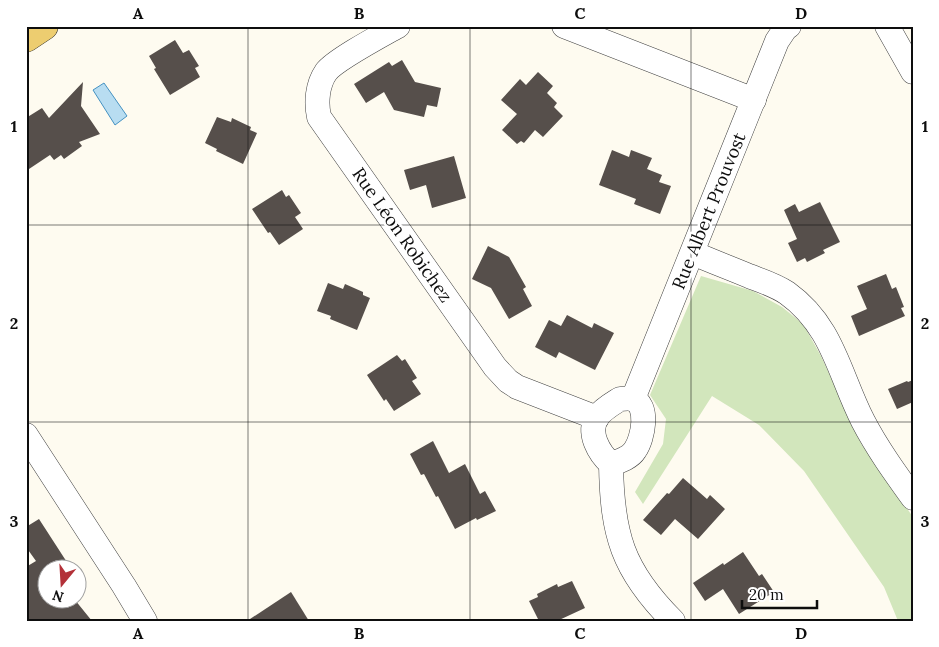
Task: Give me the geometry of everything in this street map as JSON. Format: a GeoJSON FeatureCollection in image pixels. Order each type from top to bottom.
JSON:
{"type":"FeatureCollection","features":[{"type":"Feature","properties":{"kind":"main road"},"geometry":{"type":"LineString","coordinates":[[26,38],[44,26]]}},
{"type":"Feature","properties":{"kind":"street","name":"Rue Léon Robichez"},"geometry":{"type":"LineString","coordinates":[[398,26],[338,62],[326,72],[319,88],[316,104],[319,117],[495,367],[517,388],[597,418]]}},
{"type":"Feature","properties":{"kind":"street"},"geometry":{"type":"LineString","coordinates":[[564,26],[754,100]]}},
{"type":"Feature","properties":{"kind":"street","name":"Rue Albert Prouvost"},"geometry":{"type":"LineString","coordinates":[[633,400],[777,41],[789,26]]}},
{"type":"Feature","properties":{"kind":"street"},"geometry":{"type":"LineString","coordinates":[[887,26],[913,72]]}},
{"type":"Feature","properties":{"kind":"street"},"geometry":{"type":"LineString","coordinates":[[692,253],[774,286],[799,303],[814,318],[832,347],[864,423],[913,498]]}},
{"type":"Feature","properties":{"kind":"street"},"geometry":{"type":"LineString","coordinates":[[611,464],[622,461],[635,451],[641,437],[644,422],[643,413],[639,405],[633,400],[620,399],[607,407],[597,418],[594,429],[596,445],[611,464],[616,524],[626,558],[642,586],[673,621]]}},
{"type":"Feature","properties":{"kind":"street"},"geometry":{"type":"LineString","coordinates":[[26,435],[145,621]]}},
{"type":"Feature","properties":{"kind":"green space"},"geometry":{"type":"Polygon","coordinates":[[[701,276],[753,291],[782,307],[803,324],[821,356],[862,445],[913,517],[913,621],[898,621],[884,587],[804,471],[759,425],[712,396],[643,504],[635,492],[663,444],[666,419],[650,395],[701,276]]]}},
{"type":"Feature","properties":{"kind":"water"},"geometry":{"type":"Polygon","coordinates":[[[104,83],[127,116],[115,125],[93,90],[104,83]]]}},
{"type":"Feature","properties":{"kind":"building"},"geometry":{"type":"Polygon","coordinates":[[[175,40],[183,53],[189,50],[199,66],[195,68],[200,77],[170,95],[154,69],[156,68],[149,56],[175,40]]]}},
{"type":"Feature","properties":{"kind":"building"},"geometry":{"type":"Polygon","coordinates":[[[402,60],[415,82],[441,88],[437,107],[427,105],[424,117],[394,110],[384,92],[366,103],[354,84],[389,62],[392,66],[402,60]]]}},
{"type":"Feature","properties":{"kind":"building"},"geometry":{"type":"Polygon","coordinates":[[[538,72],[553,86],[547,93],[557,103],[554,107],[563,116],[543,137],[535,130],[524,143],[521,141],[517,144],[502,130],[517,114],[501,100],[520,79],[526,85],[538,72]]]}},
{"type":"Feature","properties":{"kind":"building"},"geometry":{"type":"Polygon","coordinates":[[[83,82],[81,106],[100,134],[79,142],[82,146],[64,159],[61,155],[54,160],[50,155],[26,171],[26,118],[42,108],[49,118],[83,82]]]}},
{"type":"Feature","properties":{"kind":"building"},"geometry":{"type":"Polygon","coordinates":[[[217,117],[231,122],[232,118],[251,127],[250,130],[257,133],[243,164],[216,151],[217,149],[205,143],[217,117]]]}},
{"type":"Feature","properties":{"kind":"building"},"geometry":{"type":"Polygon","coordinates":[[[612,150],[629,157],[631,150],[652,158],[647,169],[662,175],[659,182],[671,186],[660,214],[634,204],[636,199],[599,185],[612,150]]]}},
{"type":"Feature","properties":{"kind":"building"},"geometry":{"type":"Polygon","coordinates":[[[454,156],[466,198],[432,208],[426,185],[410,190],[404,170],[454,156]]]}},
{"type":"Feature","properties":{"kind":"building"},"geometry":{"type":"Polygon","coordinates":[[[282,190],[286,197],[289,195],[301,213],[295,217],[303,229],[279,245],[270,232],[268,233],[252,209],[282,190]]]}},
{"type":"Feature","properties":{"kind":"building"},"geometry":{"type":"Polygon","coordinates":[[[820,202],[840,242],[823,250],[825,253],[807,262],[805,258],[797,262],[788,243],[797,239],[784,210],[795,204],[799,212],[820,202]]]}},
{"type":"Feature","properties":{"kind":"building"},"geometry":{"type":"Polygon","coordinates":[[[488,246],[509,257],[526,287],[523,289],[532,306],[509,319],[491,288],[472,279],[488,246]]]}},
{"type":"Feature","properties":{"kind":"building"},"geometry":{"type":"Polygon","coordinates":[[[886,274],[892,289],[896,287],[904,307],[901,308],[905,316],[859,336],[851,316],[867,309],[857,286],[886,274]]]}},
{"type":"Feature","properties":{"kind":"building"},"geometry":{"type":"Polygon","coordinates":[[[328,283],[343,289],[345,284],[363,292],[363,295],[370,298],[357,330],[330,319],[331,316],[317,311],[328,283]]]}},
{"type":"Feature","properties":{"kind":"building"},"geometry":{"type":"Polygon","coordinates":[[[567,315],[592,328],[594,323],[614,333],[595,370],[559,352],[556,358],[535,347],[549,320],[561,326],[567,315]]]}},
{"type":"Feature","properties":{"kind":"building"},"geometry":{"type":"Polygon","coordinates":[[[397,355],[402,361],[405,359],[417,378],[412,381],[421,394],[394,411],[386,399],[384,401],[367,375],[397,355]]]}},
{"type":"Feature","properties":{"kind":"building"},"geometry":{"type":"Polygon","coordinates":[[[913,380],[913,402],[897,409],[888,389],[913,380]]]}},
{"type":"Feature","properties":{"kind":"building"},"geometry":{"type":"Polygon","coordinates":[[[433,441],[449,473],[465,464],[480,494],[485,491],[496,511],[477,520],[476,518],[455,529],[438,496],[436,497],[424,474],[421,475],[410,454],[433,441]]]}},
{"type":"Feature","properties":{"kind":"building"},"geometry":{"type":"Polygon","coordinates":[[[683,478],[707,499],[710,495],[725,509],[698,539],[675,519],[661,535],[643,520],[683,478]]]}},
{"type":"Feature","properties":{"kind":"building"},"geometry":{"type":"Polygon","coordinates":[[[39,519],[66,560],[38,560],[38,610],[83,610],[92,621],[26,621],[26,567],[36,561],[26,547],[26,527],[39,519]]]}},
{"type":"Feature","properties":{"kind":"building"},"geometry":{"type":"Polygon","coordinates":[[[743,552],[759,576],[762,574],[774,592],[739,614],[723,589],[705,601],[693,583],[743,552]]]}},
{"type":"Feature","properties":{"kind":"building"},"geometry":{"type":"Polygon","coordinates":[[[572,581],[585,608],[557,621],[539,621],[529,601],[538,597],[537,594],[557,584],[558,587],[572,581]]]}},
{"type":"Feature","properties":{"kind":"building"},"geometry":{"type":"Polygon","coordinates":[[[291,592],[309,621],[247,621],[291,592]]]}}]}
